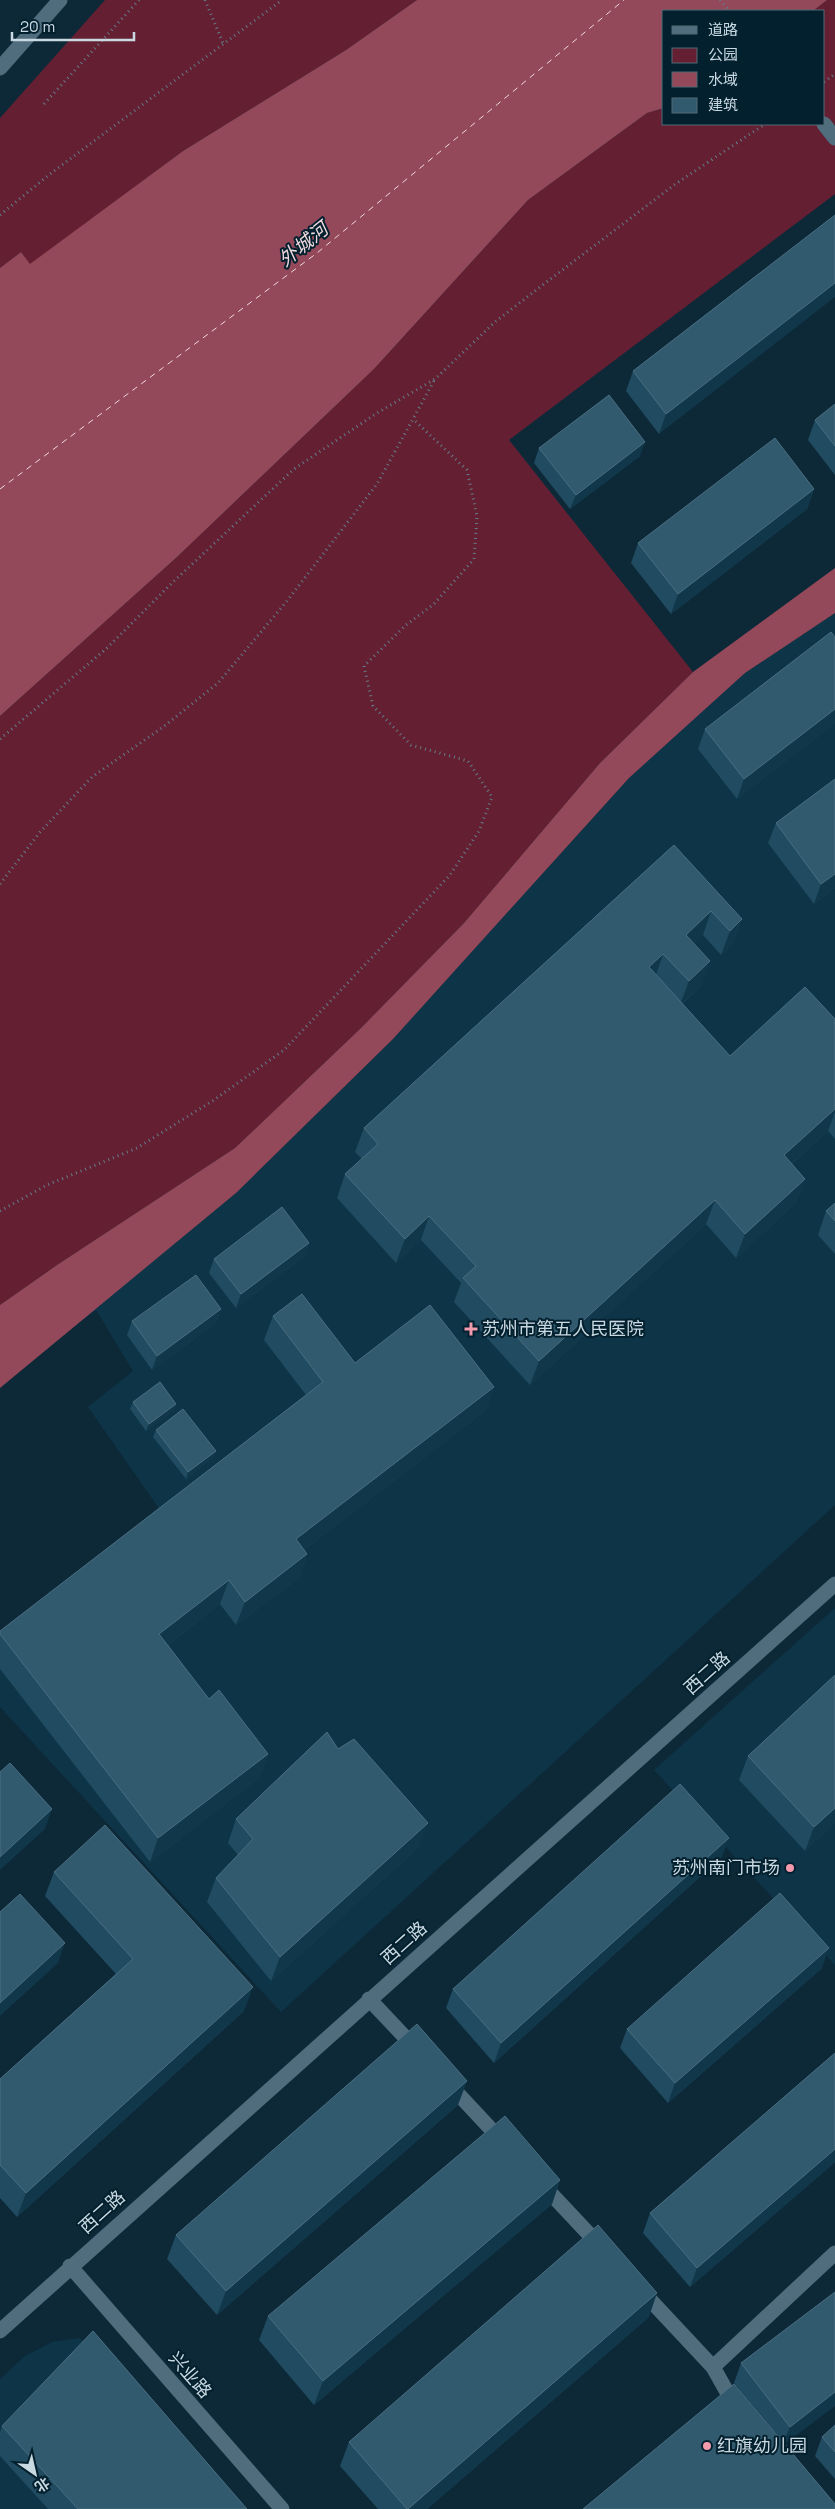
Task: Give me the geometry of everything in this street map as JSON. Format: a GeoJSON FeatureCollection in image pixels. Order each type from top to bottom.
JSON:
{"type":"FeatureCollection","features":[{"type":"Feature","properties":{"kind":"street"},"geometry":{"type":"LineString","coordinates":[[0,68],[60,0]]}},
{"type":"Feature","properties":{"kind":"street"},"geometry":{"type":"LineString","coordinates":[[825,125],[835,138]]}},
{"type":"Feature","properties":{"kind":"street","name":"西二路"},"geometry":{"type":"LineString","coordinates":[[0,2330],[835,1584]]}},
{"type":"Feature","properties":{"kind":"street"},"geometry":{"type":"LineString","coordinates":[[370,1999],[511,2150]]}},
{"type":"Feature","properties":{"kind":"street"},"geometry":{"type":"LineString","coordinates":[[531,2172],[612,2258]]}},
{"type":"Feature","properties":{"kind":"street"},"geometry":{"type":"LineString","coordinates":[[713,2367],[835,2253]]}},
{"type":"Feature","properties":{"kind":"street","name":"兴业路"},"geometry":{"type":"LineString","coordinates":[[70,2266],[282,2509]]}},
{"type":"Feature","properties":{"kind":"street"},"geometry":{"type":"LineString","coordinates":[[632,2280],[713,2367],[745,2424]]}},
{"type":"Feature","properties":{"kind":"path"},"geometry":{"type":"LineString","coordinates":[[44,104],[140,0]]}},
{"type":"Feature","properties":{"kind":"path"},"geometry":{"type":"LineString","coordinates":[[205,0],[223,43]]}},
{"type":"Feature","properties":{"kind":"path"},"geometry":{"type":"LineString","coordinates":[[0,215],[223,43],[282,0]]}},
{"type":"Feature","properties":{"kind":"path"},"geometry":{"type":"LineString","coordinates":[[720,0],[729,10]]}},
{"type":"Feature","properties":{"kind":"path"},"geometry":{"type":"LineString","coordinates":[[0,739],[107,648],[173,582],[294,469],[377,413],[435,379],[495,322],[544,284],[674,185],[764,125]]}},
{"type":"Feature","properties":{"kind":"path"},"geometry":{"type":"LineString","coordinates":[[0,884],[40,832],[92,777],[163,727],[218,683],[287,601],[377,484],[435,379]]}},
{"type":"Feature","properties":{"kind":"path"},"geometry":{"type":"LineString","coordinates":[[0,1211],[46,1185],[137,1148],[214,1100],[284,1050],[450,876],[478,831],[492,797],[468,761],[411,745],[373,706],[364,666],[406,625],[434,604],[474,559],[477,516],[467,470],[413,419]]}},
{"type":"Feature","properties":{"kind":"shaded area","name":"苏州市第五人民医院"},"geometry":{"type":"Polygon","coordinates":[[[835,613],[835,1505],[281,2012],[0,1707],[0,1649],[165,1517],[88,1407],[133,1371],[96,1310],[45,1349],[236,1193],[393,1039],[629,778],[745,673],[835,613]]]}},
{"type":"Feature","properties":{"kind":"shaded area","name":"苏州南门市场"},"geometry":{"type":"Polygon","coordinates":[[[835,1608],[835,1965],[654,1770],[835,1608]]]}},
{"type":"Feature","properties":{"kind":"shaded area"},"geometry":{"type":"Polygon","coordinates":[[[79,2338],[96,2348],[233,2509],[0,2509],[0,2379],[25,2356],[52,2342],[79,2338]]]}},
{"type":"Feature","properties":{"kind":"green space"},"geometry":{"type":"Polygon","coordinates":[[[105,0],[417,0],[346,50],[183,151],[30,265],[21,252],[0,268],[0,118],[105,0]]]}},
{"type":"Feature","properties":{"kind":"green space"},"geometry":{"type":"Polygon","coordinates":[[[827,0],[835,0],[835,194],[509,440],[693,672],[600,763],[464,923],[361,1028],[235,1148],[57,1265],[0,1305],[0,716],[177,557],[374,369],[528,200],[647,113],[662,109],[662,125],[825,125],[825,10],[814,10],[827,0]]]}},
{"type":"Feature","properties":{"kind":"water","name":"外城河"},"geometry":{"type":"Polygon","coordinates":[[[417,0],[827,0],[814,10],[662,10],[662,109],[647,113],[528,200],[374,369],[177,557],[0,716],[0,268],[21,252],[30,264],[183,151],[346,50],[417,0]]]}},
{"type":"Feature","properties":{"kind":"water"},"geometry":{"type":"Polygon","coordinates":[[[835,568],[835,613],[745,673],[629,778],[393,1039],[236,1193],[0,1388],[0,1305],[57,1265],[235,1148],[361,1028],[464,923],[600,763],[693,672],[835,568]]]}},
{"type":"Feature","properties":{"kind":"building"},"geometry":{"type":"Polygon","coordinates":[[[835,215],[835,283],[666,414],[633,371],[835,215]]]}},
{"type":"Feature","properties":{"kind":"building"},"geometry":{"type":"Polygon","coordinates":[[[609,395],[645,442],[576,495],[539,448],[609,395]]]}},
{"type":"Feature","properties":{"kind":"building"},"geometry":{"type":"Polygon","coordinates":[[[835,404],[835,446],[815,420],[835,404]]]}},
{"type":"Feature","properties":{"kind":"building"},"geometry":{"type":"Polygon","coordinates":[[[775,438],[814,489],[678,594],[638,543],[775,438]]]}},
{"type":"Feature","properties":{"kind":"building"},"geometry":{"type":"Polygon","coordinates":[[[831,632],[835,637],[835,709],[744,779],[705,729],[831,632]]]}},
{"type":"Feature","properties":{"kind":"building"},"geometry":{"type":"Polygon","coordinates":[[[835,779],[835,874],[821,884],[776,823],[835,779]]]}},
{"type":"Feature","properties":{"kind":"building"},"geometry":{"type":"Polygon","coordinates":[[[674,845],[742,919],[730,931],[711,911],[686,935],[710,961],[689,981],[663,954],[649,967],[730,1056],[805,987],[835,1019],[835,1109],[784,1155],[805,1179],[745,1234],[715,1200],[539,1361],[463,1278],[476,1266],[429,1216],[405,1239],[345,1174],[378,1144],[364,1128],[674,845]]]}},
{"type":"Feature","properties":{"kind":"building"},"geometry":{"type":"Polygon","coordinates":[[[835,1203],[835,1221],[826,1211],[835,1203]]]}},
{"type":"Feature","properties":{"kind":"building"},"geometry":{"type":"Polygon","coordinates":[[[282,1207],[309,1243],[241,1294],[214,1259],[282,1207]]]}},
{"type":"Feature","properties":{"kind":"building"},"geometry":{"type":"Polygon","coordinates":[[[196,1275],[221,1309],[157,1356],[132,1321],[196,1275]]]}},
{"type":"Feature","properties":{"kind":"building"},"geometry":{"type":"Polygon","coordinates":[[[302,1294],[355,1363],[430,1305],[494,1387],[296,1539],[307,1554],[245,1602],[229,1580],[159,1634],[209,1699],[219,1690],[268,1754],[158,1838],[0,1634],[0,1631],[323,1382],[273,1316],[302,1294]]]}},
{"type":"Feature","properties":{"kind":"building"},"geometry":{"type":"Polygon","coordinates":[[[160,1382],[176,1404],[149,1424],[133,1402],[160,1382]]]}},
{"type":"Feature","properties":{"kind":"building"},"geometry":{"type":"Polygon","coordinates":[[[183,1409],[216,1451],[188,1472],[156,1430],[183,1409]]]}},
{"type":"Feature","properties":{"kind":"building"},"geometry":{"type":"Polygon","coordinates":[[[835,1675],[835,1808],[814,1827],[748,1756],[835,1675]]]}},
{"type":"Feature","properties":{"kind":"building"},"geometry":{"type":"Polygon","coordinates":[[[327,1732],[338,1749],[354,1739],[428,1823],[280,1957],[216,1878],[253,1839],[236,1819],[327,1732]]]}},
{"type":"Feature","properties":{"kind":"building"},"geometry":{"type":"Polygon","coordinates":[[[10,1763],[52,1809],[0,1857],[0,1772],[10,1763]]]}},
{"type":"Feature","properties":{"kind":"building"},"geometry":{"type":"Polygon","coordinates":[[[680,1784],[729,1838],[501,2043],[453,1989],[680,1784]]]}},
{"type":"Feature","properties":{"kind":"building"},"geometry":{"type":"Polygon","coordinates":[[[105,1825],[253,1987],[26,2193],[0,2165],[0,2079],[133,1959],[54,1872],[105,1825]]]}},
{"type":"Feature","properties":{"kind":"building"},"geometry":{"type":"Polygon","coordinates":[[[780,1893],[829,1948],[675,2083],[627,2029],[780,1893]]]}},
{"type":"Feature","properties":{"kind":"building"},"geometry":{"type":"Polygon","coordinates":[[[20,1894],[65,1943],[0,2003],[0,1912],[20,1894]]]}},
{"type":"Feature","properties":{"kind":"building"},"geometry":{"type":"Polygon","coordinates":[[[417,2024],[467,2081],[226,2291],[176,2235],[417,2024]]]}},
{"type":"Feature","properties":{"kind":"building"},"geometry":{"type":"Polygon","coordinates":[[[835,2053],[835,2149],[697,2268],[650,2213],[835,2053]]]}},
{"type":"Feature","properties":{"kind":"building"},"geometry":{"type":"Polygon","coordinates":[[[505,2116],[560,2180],[323,2381],[268,2316],[505,2116]]]}},
{"type":"Feature","properties":{"kind":"building"},"geometry":{"type":"Polygon","coordinates":[[[598,2225],[657,2293],[407,2509],[349,2442],[598,2225]]]}},
{"type":"Feature","properties":{"kind":"building"},"geometry":{"type":"Polygon","coordinates":[[[835,2292],[835,2392],[790,2427],[741,2363],[835,2292]]]}},
{"type":"Feature","properties":{"kind":"building"},"geometry":{"type":"Polygon","coordinates":[[[93,2331],[247,2509],[78,2509],[2,2426],[93,2331]]]}},
{"type":"Feature","properties":{"kind":"building","name":"红旗幼儿园"},"geometry":{"type":"Polygon","coordinates":[[[734,2384],[835,2504],[835,2509],[583,2509],[734,2384]]]}},
{"type":"Feature","properties":{"kind":"building"},"geometry":{"type":"Polygon","coordinates":[[[835,2425],[835,2452],[822,2437],[835,2425]]]}},
{"type":"Feature","properties":{"kind":"ferry route"},"geometry":{"type":"LineString","coordinates":[[0,489],[317,253],[624,0]]}},
{"type":"Feature","properties":{"kind":"place","name":"苏州市第五人民医院"},"geometry":{"type":"Point","coordinates":[471,1329]}},
{"type":"Feature","properties":{"kind":"place","name":"苏州南门市场"},"geometry":{"type":"Point","coordinates":[790,1868]}},
{"type":"Feature","properties":{"kind":"place","name":"红旗幼儿园"},"geometry":{"type":"Point","coordinates":[707,2446]}}]}
